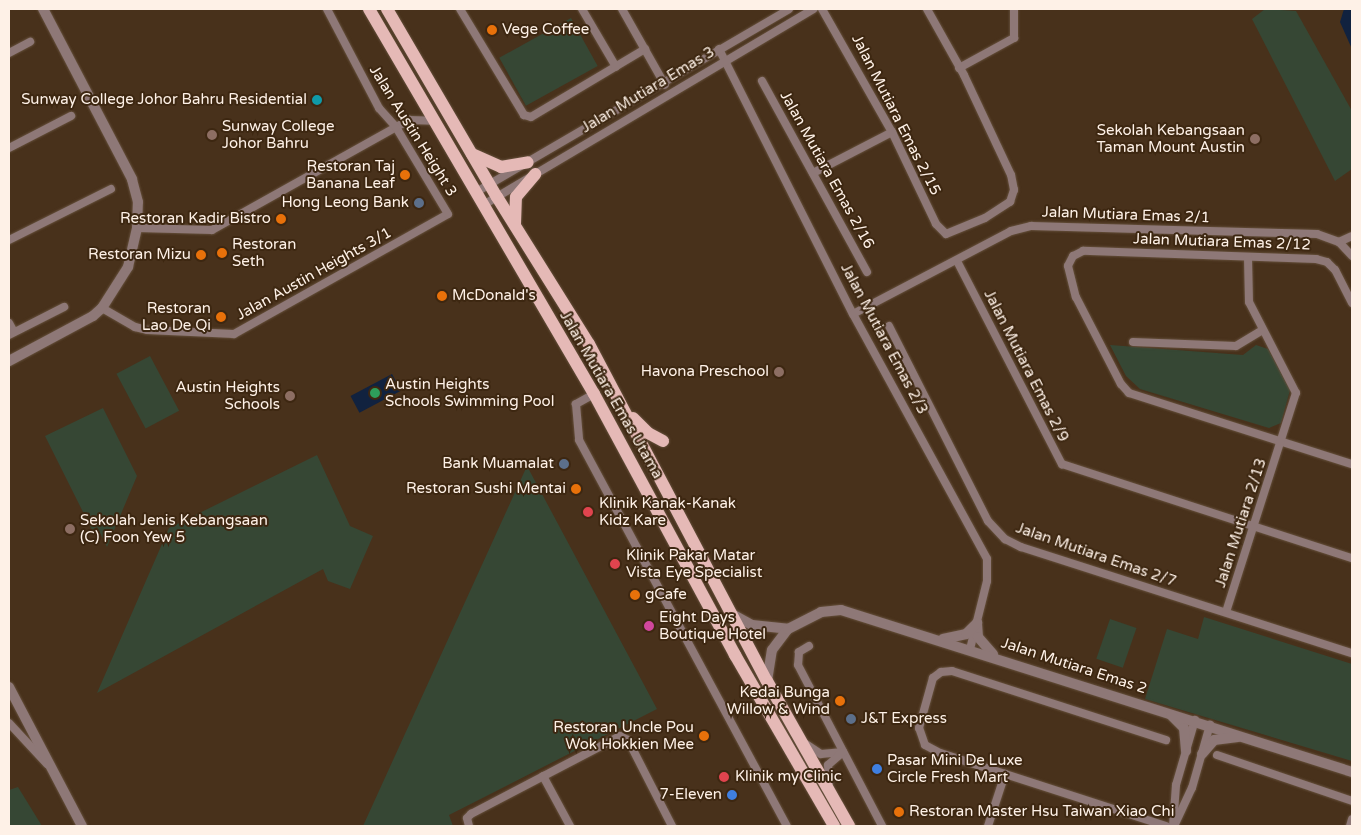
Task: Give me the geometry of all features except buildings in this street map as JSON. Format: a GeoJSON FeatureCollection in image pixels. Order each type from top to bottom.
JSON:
{"type":"FeatureCollection","features":[{"type":"Feature","properties":{"kind":"main road","name":"Jalan Mutiara Emas Utama"},"geometry":{"type":"LineString","coordinates":[[369,9],[434,121],[478,191],[594,394],[735,656],[834,826]]}},
{"type":"Feature","properties":{"kind":"main road","name":"Jalan Mutiara Emas Utama"},"geometry":{"type":"LineString","coordinates":[[387,9],[497,197],[588,344],[767,681],[849,826]]}},
{"type":"Feature","properties":{"kind":"main road"},"geometry":{"type":"LineString","coordinates":[[472,154],[501,167],[528,162]]}},
{"type":"Feature","properties":{"kind":"main road"},"geometry":{"type":"LineString","coordinates":[[515,226],[516,196],[535,174]]}},
{"type":"Feature","properties":{"kind":"main road"},"geometry":{"type":"LineString","coordinates":[[621,406],[642,428],[663,441]]}},
{"type":"Feature","properties":{"kind":"main road"},"geometry":{"type":"LineString","coordinates":[[639,476],[640,458],[644,450]]}},
{"type":"Feature","properties":{"kind":"street"},"geometry":{"type":"LineString","coordinates":[[9,361],[93,316],[102,308],[128,267],[137,228],[138,202],[132,179],[43,9]]}},
{"type":"Feature","properties":{"kind":"street","name":"Jalan Austin Height 3"},"geometry":{"type":"LineString","coordinates":[[327,9],[379,108],[396,127],[448,214]]}},
{"type":"Feature","properties":{"kind":"street"},"geometry":{"type":"LineString","coordinates":[[460,9],[524,115],[530,117],[645,49]]}},
{"type":"Feature","properties":{"kind":"street"},"geometry":{"type":"LineString","coordinates":[[582,9],[616,66]]}},
{"type":"Feature","properties":{"kind":"street"},"geometry":{"type":"LineString","coordinates":[[622,9],[670,93]]}},
{"type":"Feature","properties":{"kind":"street","name":"Jalan Mutiara Emas 3"},"geometry":{"type":"LineString","coordinates":[[478,191],[789,9]]}},
{"type":"Feature","properties":{"kind":"street","name":"Jalan Mutiara Emas 3"},"geometry":{"type":"LineString","coordinates":[[485,204],[725,60],[814,9]]}},
{"type":"Feature","properties":{"kind":"street","name":"Jalan Mutiara Emas 2/15"},"geometry":{"type":"LineString","coordinates":[[822,9],[892,132],[936,224],[946,234],[985,218],[1010,202],[1014,190],[1011,176],[959,68]]}},
{"type":"Feature","properties":{"kind":"street"},"geometry":{"type":"LineString","coordinates":[[927,9],[959,68],[1011,41],[1015,32],[1014,9]]}},
{"type":"Feature","properties":{"kind":"street"},"geometry":{"type":"LineString","coordinates":[[9,53],[30,42]]}},
{"type":"Feature","properties":{"kind":"street","name":"Jalan Mutiara Emas 2/3"},"geometry":{"type":"LineString","coordinates":[[720,49],[853,314],[987,559],[987,581],[970,649]]}},
{"type":"Feature","properties":{"kind":"street","name":"Jalan Mutiara Emas 2/16"},"geometry":{"type":"LineString","coordinates":[[762,81],[867,272]]}},
{"type":"Feature","properties":{"kind":"street"},"geometry":{"type":"LineString","coordinates":[[9,148],[71,116]]}},
{"type":"Feature","properties":{"kind":"street"},"geometry":{"type":"LineString","coordinates":[[137,228],[212,230],[410,120],[434,121]]}},
{"type":"Feature","properties":{"kind":"street"},"geometry":{"type":"LineString","coordinates":[[813,173],[892,132]]}},
{"type":"Feature","properties":{"kind":"street"},"geometry":{"type":"LineString","coordinates":[[9,240],[111,189]]}},
{"type":"Feature","properties":{"kind":"street","name":"Jalan Austin Heights 3/1"},"geometry":{"type":"LineString","coordinates":[[102,308],[135,328],[234,334],[448,214]]}},
{"type":"Feature","properties":{"kind":"street","name":"Jalan Mutiara Emas 2/1"},"geometry":{"type":"LineString","coordinates":[[853,314],[1012,232],[1040,225],[1317,234],[1339,242],[1352,256]]}},
{"type":"Feature","properties":{"kind":"street"},"geometry":{"type":"LineString","coordinates":[[1339,242],[1352,236]]}},
{"type":"Feature","properties":{"kind":"street","name":"Jalan Mutiara Emas 2/12"},"geometry":{"type":"LineString","coordinates":[[1281,442],[1136,396],[1126,390],[1076,297],[1069,277],[1069,260],[1084,252],[1316,259],[1326,262],[1335,270],[1352,304]]}},
{"type":"Feature","properties":{"kind":"street","name":"Jalan Mutiara 2/13"},"geometry":{"type":"LineString","coordinates":[[1226,612],[1296,391],[1249,302],[1248,257]]}},
{"type":"Feature","properties":{"kind":"street","name":"Jalan Mutiara Emas 2/9"},"geometry":{"type":"LineString","coordinates":[[957,261],[1062,464],[1253,528],[1352,558]]}},
{"type":"Feature","properties":{"kind":"street"},"geometry":{"type":"LineString","coordinates":[[9,323],[11,334],[64,307]]}},
{"type":"Feature","properties":{"kind":"street","name":"Jalan Mutiara Emas 2/7"},"geometry":{"type":"LineString","coordinates":[[889,326],[988,521],[1000,534],[1021,547],[1352,653]]}},
{"type":"Feature","properties":{"kind":"street"},"geometry":{"type":"LineString","coordinates":[[1134,342],[1236,346],[1264,330]]}},
{"type":"Feature","properties":{"kind":"street"},"geometry":{"type":"LineString","coordinates":[[594,394],[576,404],[579,440],[787,826]]}},
{"type":"Feature","properties":{"kind":"street"},"geometry":{"type":"LineString","coordinates":[[1281,442],[1352,464]]}},
{"type":"Feature","properties":{"kind":"street","name":"Jalan Mutiara Emas 2"},"geometry":{"type":"LineString","coordinates":[[767,681],[772,650],[788,629],[821,612],[833,609],[970,649],[1195,720],[1351,772]]}},
{"type":"Feature","properties":{"kind":"street"},"geometry":{"type":"LineString","coordinates":[[730,612],[752,625],[788,629]]}},
{"type":"Feature","properties":{"kind":"street"},"geometry":{"type":"LineString","coordinates":[[937,639],[966,634],[977,623]]}},
{"type":"Feature","properties":{"kind":"street"},"geometry":{"type":"LineString","coordinates":[[977,623],[982,644],[997,658]]}},
{"type":"Feature","properties":{"kind":"street"},"geometry":{"type":"LineString","coordinates":[[809,646],[799,652],[798,665],[882,826]]}},
{"type":"Feature","properties":{"kind":"street"},"geometry":{"type":"LineString","coordinates":[[1166,740],[952,671],[941,672],[933,678],[919,728],[920,737],[925,745],[940,753],[1166,826]]}},
{"type":"Feature","properties":{"kind":"street"},"geometry":{"type":"LineString","coordinates":[[9,687],[48,765],[82,826]]}},
{"type":"Feature","properties":{"kind":"street"},"geometry":{"type":"LineString","coordinates":[[1156,708],[1173,716],[1184,728],[1186,751]]}},
{"type":"Feature","properties":{"kind":"street"},"geometry":{"type":"LineString","coordinates":[[1173,826],[1176,785],[1195,720]]}},
{"type":"Feature","properties":{"kind":"street"},"geometry":{"type":"LineString","coordinates":[[9,723],[48,765]]}},
{"type":"Feature","properties":{"kind":"street"},"geometry":{"type":"LineString","coordinates":[[1173,826],[1192,788],[1210,725]]}},
{"type":"Feature","properties":{"kind":"street"},"geometry":{"type":"LineString","coordinates":[[468,824],[471,814],[618,737],[626,738],[631,746],[672,826]]}},
{"type":"Feature","properties":{"kind":"street"},"geometry":{"type":"LineString","coordinates":[[1202,754],[1208,745],[1221,738],[1254,740]]}},
{"type":"Feature","properties":{"kind":"street"},"geometry":{"type":"LineString","coordinates":[[800,739],[820,754],[843,752]]}},
{"type":"Feature","properties":{"kind":"street"},"geometry":{"type":"LineString","coordinates":[[831,793],[828,765],[843,752]]}},
{"type":"Feature","properties":{"kind":"street"},"geometry":{"type":"LineString","coordinates":[[1217,755],[1352,801]]}},
{"type":"Feature","properties":{"kind":"street"},"geometry":{"type":"LineString","coordinates":[[988,826],[1005,774]]}},
{"type":"Feature","properties":{"kind":"street"},"geometry":{"type":"LineString","coordinates":[[543,776],[570,826]]}},
{"type":"Feature","properties":{"kind":"street"},"geometry":{"type":"LineString","coordinates":[[1350,826],[1352,819]]}},
{"type":"Feature","properties":{"kind":"green space"},"geometry":{"type":"Polygon","coordinates":[[[1265,9],[1296,11],[1352,111],[1352,169],[1335,181],[1252,19],[1265,9]]]}},
{"type":"Feature","properties":{"kind":"green space"},"geometry":{"type":"Polygon","coordinates":[[[571,18],[598,66],[526,106],[499,58],[571,18]]]}},
{"type":"Feature","properties":{"kind":"green space"},"geometry":{"type":"Polygon","coordinates":[[[1110,345],[1243,355],[1256,345],[1268,349],[1290,390],[1281,423],[1269,428],[1140,389],[1126,376],[1110,345]]]}},
{"type":"Feature","properties":{"kind":"green space"},"geometry":{"type":"Polygon","coordinates":[[[150,356],[179,411],[146,429],[116,374],[150,356]]]}},
{"type":"Feature","properties":{"kind":"green space"},"geometry":{"type":"Polygon","coordinates":[[[103,408],[137,476],[107,547],[97,527],[92,530],[45,436],[103,408]]]}},
{"type":"Feature","properties":{"kind":"green space"},"geometry":{"type":"Polygon","coordinates":[[[317,455],[350,526],[373,536],[350,589],[328,581],[323,569],[97,693],[169,528],[317,455]]]}},
{"type":"Feature","properties":{"kind":"green space"},"geometry":{"type":"Polygon","coordinates":[[[527,466],[657,709],[449,815],[453,826],[363,826],[527,466]]]}},
{"type":"Feature","properties":{"kind":"green space"},"geometry":{"type":"Polygon","coordinates":[[[1204,617],[1352,664],[1352,761],[1145,699],[1167,629],[1198,639],[1204,617]]]}},
{"type":"Feature","properties":{"kind":"green space"},"geometry":{"type":"Polygon","coordinates":[[[1110,619],[1136,628],[1123,668],[1096,659],[1110,619]]]}},
{"type":"Feature","properties":{"kind":"green space"},"geometry":{"type":"Polygon","coordinates":[[[18,787],[42,826],[9,826],[9,790],[18,787]]]}},
{"type":"Feature","properties":{"kind":"water"},"geometry":{"type":"Polygon","coordinates":[[[1344,9],[1352,9],[1352,49],[1340,22],[1344,9]]]}},
{"type":"Feature","properties":{"kind":"water","name":"Austin Heights Schools Swimming Pool"},"geometry":{"type":"Polygon","coordinates":[[[392,374],[401,391],[359,413],[351,396],[392,374]]]}},
{"type":"Feature","properties":{"kind":"place","name":"Vege Coffee"},"geometry":{"type":"Point","coordinates":[492,30]}},
{"type":"Feature","properties":{"kind":"place","name":"Sunway College Johor Bahru Residential"},"geometry":{"type":"Point","coordinates":[317,100]}},
{"type":"Feature","properties":{"kind":"place","name":"Sunway College Johor Bahru"},"geometry":{"type":"Point","coordinates":[212,135]}},
{"type":"Feature","properties":{"kind":"place","name":"Sekolah Kebangsaan Taman Mount Austin"},"geometry":{"type":"Point","coordinates":[1255,139]}},
{"type":"Feature","properties":{"kind":"place","name":"Restoran Taj Banana Leaf"},"geometry":{"type":"Point","coordinates":[405,175]}},
{"type":"Feature","properties":{"kind":"place","name":"Hong Leong Bank"},"geometry":{"type":"Point","coordinates":[419,203]}},
{"type":"Feature","properties":{"kind":"place","name":"Restoran Kadir Bistro"},"geometry":{"type":"Point","coordinates":[281,219]}},
{"type":"Feature","properties":{"kind":"place","name":"Restoran Seth"},"geometry":{"type":"Point","coordinates":[222,253]}},
{"type":"Feature","properties":{"kind":"place","name":"Restoran Mizu"},"geometry":{"type":"Point","coordinates":[201,255]}},
{"type":"Feature","properties":{"kind":"place","name":"McDonald's"},"geometry":{"type":"Point","coordinates":[442,296]}},
{"type":"Feature","properties":{"kind":"place","name":"Restoran Lao De Qi"},"geometry":{"type":"Point","coordinates":[221,317]}},
{"type":"Feature","properties":{"kind":"place","name":"Havona Preschool"},"geometry":{"type":"Point","coordinates":[779,372]}},
{"type":"Feature","properties":{"kind":"place","name":"Austin Heights Schools Swimming Pool"},"geometry":{"type":"Point","coordinates":[375,393]}},
{"type":"Feature","properties":{"kind":"place","name":"Austin Heights Schools"},"geometry":{"type":"Point","coordinates":[290,396]}},
{"type":"Feature","properties":{"kind":"place","name":"Bank Muamalat"},"geometry":{"type":"Point","coordinates":[564,464]}},
{"type":"Feature","properties":{"kind":"place","name":"Restoran Sushi Mentai"},"geometry":{"type":"Point","coordinates":[576,489]}},
{"type":"Feature","properties":{"kind":"place","name":"Klinik Kanak-Kanak Kidz Kare"},"geometry":{"type":"Point","coordinates":[588,512]}},
{"type":"Feature","properties":{"kind":"place","name":"Sekolah Jenis Kebangsaan (C) Foon Yew 5"},"geometry":{"type":"Point","coordinates":[70,529]}},
{"type":"Feature","properties":{"kind":"place","name":"Klinik Pakar Matar Vista Eye Specialist"},"geometry":{"type":"Point","coordinates":[615,564]}},
{"type":"Feature","properties":{"kind":"place","name":"gCafe"},"geometry":{"type":"Point","coordinates":[635,595]}},
{"type":"Feature","properties":{"kind":"place","name":"Eight Days Boutique Hotel"},"geometry":{"type":"Point","coordinates":[649,626]}},
{"type":"Feature","properties":{"kind":"place","name":"Kedai Bunga Willow & Wind"},"geometry":{"type":"Point","coordinates":[840,701]}},
{"type":"Feature","properties":{"kind":"place","name":"J&T Express"},"geometry":{"type":"Point","coordinates":[851,719]}},
{"type":"Feature","properties":{"kind":"place","name":"Restoran Uncle Pou Wok Hokkien Mee"},"geometry":{"type":"Point","coordinates":[704,736]}},
{"type":"Feature","properties":{"kind":"place","name":"Pasar Mini De Luxe Circle Fresh Mart"},"geometry":{"type":"Point","coordinates":[877,769]}},
{"type":"Feature","properties":{"kind":"place","name":"Klinik my Clinic"},"geometry":{"type":"Point","coordinates":[724,777]}},
{"type":"Feature","properties":{"kind":"place","name":"7-Eleven"},"geometry":{"type":"Point","coordinates":[732,795]}},
{"type":"Feature","properties":{"kind":"place","name":"Restoran Master Hsu Taiwan Xiao Chi"},"geometry":{"type":"Point","coordinates":[899,812]}}]}
